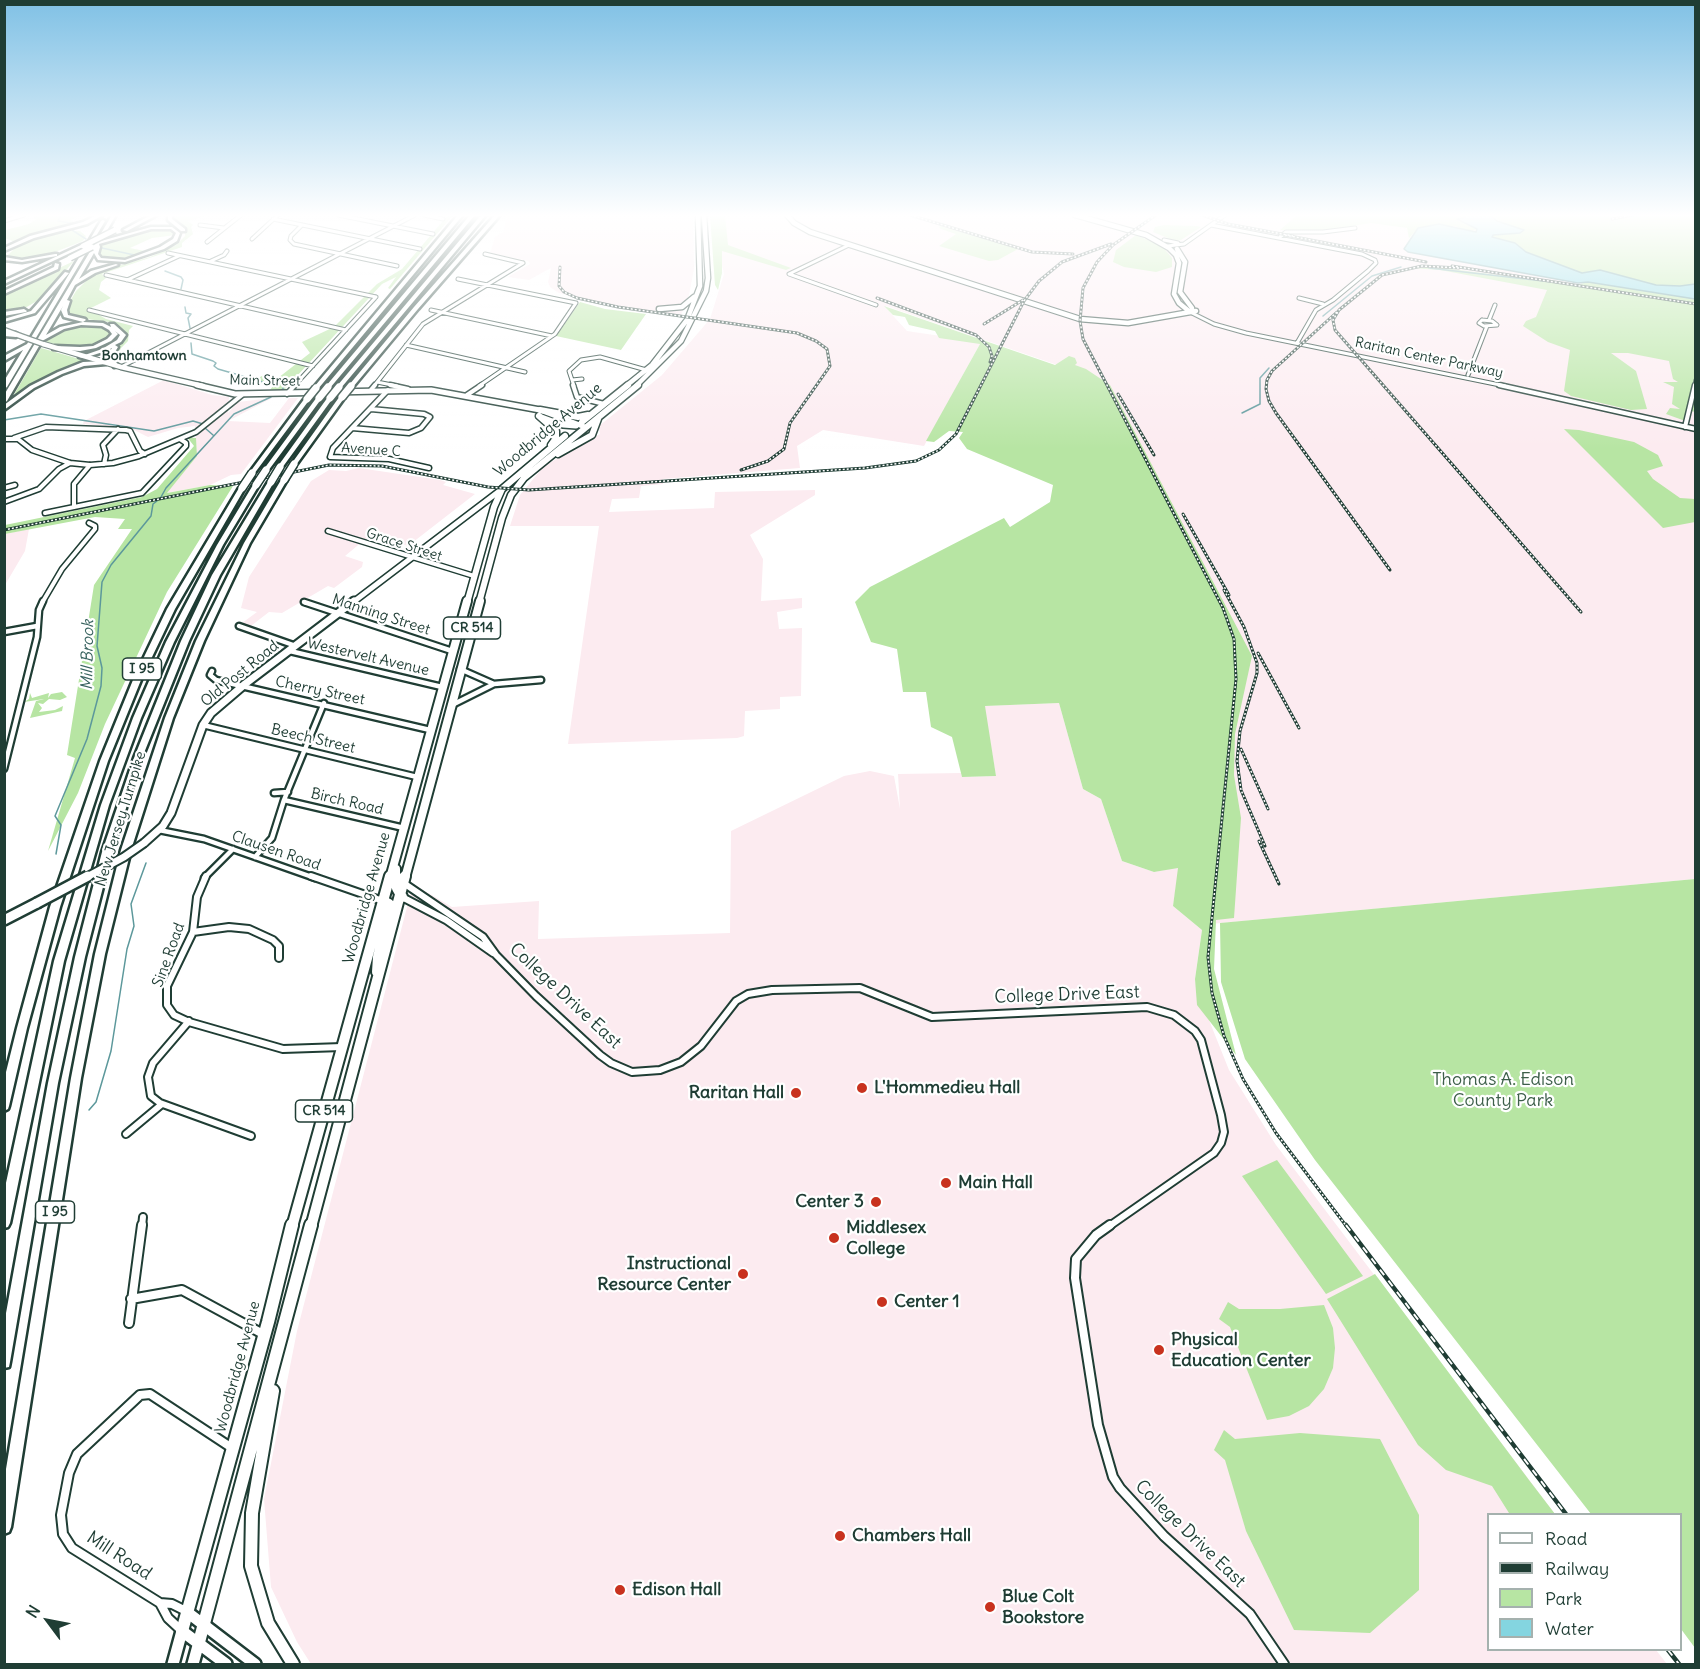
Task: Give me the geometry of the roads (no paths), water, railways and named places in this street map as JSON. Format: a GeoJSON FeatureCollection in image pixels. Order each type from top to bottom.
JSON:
{"type":"FeatureCollection","features":[{"type":"Feature","properties":{"kind":"highway"},"geometry":{"type":"LineString","coordinates":[[4,321],[27,315],[50,293]]}},
{"type":"Feature","properties":{"kind":"highway"},"geometry":{"type":"LineString","coordinates":[[4,387],[60,293]]}},
{"type":"Feature","properties":{"kind":"highway","name":"I 95"},"geometry":{"type":"LineString","coordinates":[[4,1106],[55,906],[104,761],[137,680],[167,617],[202,552],[252,473],[307,399],[396,293]]}},
{"type":"Feature","properties":{"kind":"highway","name":"New Jersey Turnpike"},"geometry":{"type":"LineString","coordinates":[[4,1223],[59,961],[105,805],[137,718],[170,642],[220,545],[256,484],[319,398],[407,293]]}},
{"type":"Feature","properties":{"kind":"highway","name":"New Jersey Turnpike"},"geometry":{"type":"LineString","coordinates":[[4,1362],[64,1029],[107,852],[138,758],[184,641],[233,544],[270,482],[330,398],[418,293]]}},
{"type":"Feature","properties":{"kind":"highway","name":"New Jersey Turnpike"},"geometry":{"type":"LineString","coordinates":[[4,1527],[80,1057],[100,954],[126,850],[168,718],[200,641],[247,543],[284,480],[342,397],[429,293]]}},
{"type":"Feature","properties":{"kind":"highway"},"geometry":{"type":"LineString","coordinates":[[66,295],[69,297],[64,310],[66,316],[111,325],[123,335],[109,357],[119,367]]}},
{"type":"Feature","properties":{"kind":"highway"},"geometry":{"type":"LineString","coordinates":[[4,401],[41,342],[66,295]]}},
{"type":"Feature","properties":{"kind":"highway"},"geometry":{"type":"LineString","coordinates":[[4,314],[25,311],[42,302]]}},
{"type":"Feature","properties":{"kind":"highway"},"geometry":{"type":"LineString","coordinates":[[41,342],[62,328],[81,323],[103,325],[115,334],[109,340],[94,347],[55,348]]}},
{"type":"Feature","properties":{"kind":"highway"},"geometry":{"type":"LineString","coordinates":[[4,332],[16,335]]}},
{"type":"Feature","properties":{"kind":"highway"},"geometry":{"type":"LineString","coordinates":[[82,357],[104,350],[119,341]]}},
{"type":"Feature","properties":{"kind":"highway"},"geometry":{"type":"LineString","coordinates":[[4,359],[29,345]]}},
{"type":"Feature","properties":{"kind":"highway"},"geometry":{"type":"LineString","coordinates":[[4,408],[52,376],[79,365],[105,363]]}},
{"type":"Feature","properties":{"kind":"main road","name":"Woodbridge Avenue"},"geometry":{"type":"LineString","coordinates":[[200,1642],[502,518],[511,495],[519,483],[582,426],[649,371],[685,335],[705,293]]}},
{"type":"Feature","properties":{"kind":"main road"},"geometry":{"type":"LineString","coordinates":[[659,309],[682,307],[697,295]]}},
{"type":"Feature","properties":{"kind":"main road","name":"Woodbridge Avenue"},"geometry":{"type":"LineString","coordinates":[[597,414],[604,404],[649,371],[679,332],[697,295]]}},
{"type":"Feature","properties":{"kind":"main road"},"geometry":{"type":"LineString","coordinates":[[537,467],[592,435],[597,414],[578,417],[539,413]]}},
{"type":"Feature","properties":{"kind":"main road"},"geometry":{"type":"LineString","coordinates":[[539,413],[556,431],[556,438],[548,448]]}},
{"type":"Feature","properties":{"kind":"main road"},"geometry":{"type":"LineString","coordinates":[[582,426],[594,431]]}},
{"type":"Feature","properties":{"kind":"main road","name":"Woodbridge Avenue"},"geometry":{"type":"LineString","coordinates":[[182,1631],[265,1335],[295,1213],[494,507],[502,489],[513,477],[548,448],[582,426]]}},
{"type":"Feature","properties":{"kind":"main road"},"geometry":{"type":"LineString","coordinates":[[474,576],[488,568]]}},
{"type":"Feature","properties":{"kind":"main road"},"geometry":{"type":"LineString","coordinates":[[396,859],[397,886],[402,897]]}},
{"type":"Feature","properties":{"kind":"main road"},"geometry":{"type":"LineString","coordinates":[[376,987],[378,957],[390,909],[383,901]]}},
{"type":"Feature","properties":{"kind":"main road"},"geometry":{"type":"LineString","coordinates":[[282,1341],[252,1513],[251,1566],[268,1623],[293,1665]]}},
{"type":"Feature","properties":{"kind":"street"},"geometry":{"type":"LineString","coordinates":[[183,293],[346,330]]}},
{"type":"Feature","properties":{"kind":"street"},"geometry":{"type":"LineString","coordinates":[[119,367],[265,293]]}},
{"type":"Feature","properties":{"kind":"street"},"geometry":{"type":"LineString","coordinates":[[357,293],[376,297]]}},
{"type":"Feature","properties":{"kind":"street"},"geometry":{"type":"LineString","coordinates":[[370,391],[423,324],[475,293]]}},
{"type":"Feature","properties":{"kind":"street"},"geometry":{"type":"LineString","coordinates":[[467,395],[552,336],[576,303],[527,293]]}},
{"type":"Feature","properties":{"kind":"street"},"geometry":{"type":"LineString","coordinates":[[840,293],[876,306]]}},
{"type":"Feature","properties":{"kind":"street"},"geometry":{"type":"LineString","coordinates":[[1000,293],[1086,320],[1128,323],[1193,311]]}},
{"type":"Feature","properties":{"kind":"street"},"geometry":{"type":"LineString","coordinates":[[1174,293],[1193,311]]}},
{"type":"Feature","properties":{"kind":"street"},"geometry":{"type":"LineString","coordinates":[[1180,293],[1193,311]]}},
{"type":"Feature","properties":{"kind":"street"},"geometry":{"type":"LineString","coordinates":[[1298,342],[1312,314],[1341,293]]}},
{"type":"Feature","properties":{"kind":"street"},"geometry":{"type":"LineString","coordinates":[[287,394],[376,297]]}},
{"type":"Feature","properties":{"kind":"street"},"geometry":{"type":"LineString","coordinates":[[1299,298],[1323,304]]}},
{"type":"Feature","properties":{"kind":"street"},"geometry":{"type":"LineString","coordinates":[[1489,320],[1495,305]]}},
{"type":"Feature","properties":{"kind":"street"},"geometry":{"type":"LineString","coordinates":[[89,310],[313,366]]}},
{"type":"Feature","properties":{"kind":"street"},"geometry":{"type":"LineString","coordinates":[[431,310],[552,336]]}},
{"type":"Feature","properties":{"kind":"street","name":"Raritan Center Parkway"},"geometry":{"type":"LineString","coordinates":[[1193,311],[1226,328],[1468,375],[1686,425]]}},
{"type":"Feature","properties":{"kind":"street"},"geometry":{"type":"LineString","coordinates":[[1489,320],[1497,325],[1487,327],[1479,321],[1489,320]]}},
{"type":"Feature","properties":{"kind":"street"},"geometry":{"type":"LineString","coordinates":[[1468,375],[1487,327]]}},
{"type":"Feature","properties":{"kind":"street","name":"Main Street"},"geometry":{"type":"LineString","coordinates":[[16,335],[82,357],[219,392],[242,395],[431,390],[498,402],[539,413],[563,425],[582,426]]}},
{"type":"Feature","properties":{"kind":"street","name":"Raritan Center Parkway"},"geometry":{"type":"LineString","coordinates":[[1298,342],[1686,425]]}},
{"type":"Feature","properties":{"kind":"street"},"geometry":{"type":"LineString","coordinates":[[406,345],[525,372]]}},
{"type":"Feature","properties":{"kind":"street"},"geometry":{"type":"LineString","coordinates":[[604,404],[577,397],[569,373],[571,368],[588,357],[600,357],[649,371]]}},
{"type":"Feature","properties":{"kind":"street"},"geometry":{"type":"LineString","coordinates":[[572,380],[582,379]]}},
{"type":"Feature","properties":{"kind":"street"},"geometry":{"type":"LineString","coordinates":[[1695,380],[1686,425],[1695,429]]}},
{"type":"Feature","properties":{"kind":"street"},"geometry":{"type":"LineString","coordinates":[[377,382],[409,389]]}},
{"type":"Feature","properties":{"kind":"street","name":"Avenue C"},"geometry":{"type":"LineString","coordinates":[[388,390],[330,452],[330,457],[389,459],[429,468]]}},
{"type":"Feature","properties":{"kind":"street"},"geometry":{"type":"LineString","coordinates":[[13,438],[23,442],[32,450],[70,463],[104,464],[145,454],[201,429],[242,395]]}},
{"type":"Feature","properties":{"kind":"street"},"geometry":{"type":"LineString","coordinates":[[352,428],[409,433],[421,428],[430,417],[424,414],[371,409]]}},
{"type":"Feature","properties":{"kind":"street"},"geometry":{"type":"LineString","coordinates":[[4,439],[46,427],[118,429],[130,431],[140,451],[145,454]]}},
{"type":"Feature","properties":{"kind":"street"},"geometry":{"type":"LineString","coordinates":[[104,464],[106,455],[103,445],[118,429]]}},
{"type":"Feature","properties":{"kind":"street"},"geometry":{"type":"LineString","coordinates":[[45,513],[142,493],[150,488],[186,446],[186,443],[180,439]]}},
{"type":"Feature","properties":{"kind":"street"},"geometry":{"type":"LineString","coordinates":[[4,502],[39,489],[70,463]]}},
{"type":"Feature","properties":{"kind":"street"},"geometry":{"type":"LineString","coordinates":[[74,507],[74,484],[90,465]]}},
{"type":"Feature","properties":{"kind":"street"},"geometry":{"type":"LineString","coordinates":[[4,488],[15,485]]}},
{"type":"Feature","properties":{"kind":"street","name":"Old Post Road"},"geometry":{"type":"LineString","coordinates":[[4,920],[124,857],[144,843],[159,830],[171,813],[203,725],[211,713],[502,489]]}},
{"type":"Feature","properties":{"kind":"street"},"geometry":{"type":"LineString","coordinates":[[4,769],[37,637],[39,610],[48,590],[62,569],[95,529],[95,525],[89,523]]}},
{"type":"Feature","properties":{"kind":"street","name":"Grace Street"},"geometry":{"type":"LineString","coordinates":[[328,531],[474,576]]}},
{"type":"Feature","properties":{"kind":"street"},"geometry":{"type":"LineString","coordinates":[[420,561],[417,556],[421,550]]}},
{"type":"Feature","properties":{"kind":"street","name":"Manning Street"},"geometry":{"type":"LineString","coordinates":[[304,602],[452,651]]}},
{"type":"Feature","properties":{"kind":"street"},"geometry":{"type":"LineString","coordinates":[[4,632],[37,626]]}},
{"type":"Feature","properties":{"kind":"street","name":"Westervelt Avenue"},"geometry":{"type":"LineString","coordinates":[[239,626],[293,649],[442,687]]}},
{"type":"Feature","properties":{"kind":"street"},"geometry":{"type":"LineString","coordinates":[[460,669],[494,684]]}},
{"type":"Feature","properties":{"kind":"street","name":"Cherry Street"},"geometry":{"type":"LineString","coordinates":[[212,671],[210,675],[216,680],[430,730]]}},
{"type":"Feature","properties":{"kind":"street"},"geometry":{"type":"LineString","coordinates":[[450,707],[494,684],[541,680]]}},
{"type":"Feature","properties":{"kind":"street"},"geometry":{"type":"LineString","coordinates":[[255,857],[272,838],[304,748],[324,704]]}},
{"type":"Feature","properties":{"kind":"street","name":"Beech Street"},"geometry":{"type":"LineString","coordinates":[[203,725],[417,777]]}},
{"type":"Feature","properties":{"kind":"street"},"geometry":{"type":"LineString","coordinates":[[274,793],[288,792]]}},
{"type":"Feature","properties":{"kind":"street","name":"Birch Road"},"geometry":{"type":"LineString","coordinates":[[284,800],[404,828]]}},
{"type":"Feature","properties":{"kind":"street","name":"Clausen Road"},"geometry":{"type":"LineString","coordinates":[[159,830],[204,838],[383,901]]}},
{"type":"Feature","properties":{"kind":"street","name":"Sine Road"},"geometry":{"type":"LineString","coordinates":[[233,849],[203,879],[197,897],[193,932],[167,986],[167,1005],[174,1015],[189,1021],[283,1048],[299,1050],[342,1047]]}},
{"type":"Feature","properties":{"kind":"street","name":"College Drive East"},"geometry":{"type":"LineString","coordinates":[[405,884],[483,937],[496,955],[536,996],[600,1055],[624,1070],[640,1073],[660,1070],[681,1062],[701,1046],[736,1001],[748,994],[772,990],[860,988],[932,1017],[1146,1007],[1174,1015],[1195,1031],[1201,1040],[1221,1115],[1224,1132],[1221,1143],[1214,1153],[1096,1235],[1076,1259],[1075,1278],[1098,1425],[1106,1458],[1116,1483],[1164,1536],[1250,1614],[1284,1665]]}},
{"type":"Feature","properties":{"kind":"street"},"geometry":{"type":"LineString","coordinates":[[402,897],[447,920],[496,955]]}},
{"type":"Feature","properties":{"kind":"street"},"geometry":{"type":"LineString","coordinates":[[193,932],[229,927],[249,929],[273,940],[279,946],[279,958]]}},
{"type":"Feature","properties":{"kind":"street"},"geometry":{"type":"LineString","coordinates":[[189,1021],[153,1063],[148,1077],[151,1096],[162,1104],[251,1136]]}},
{"type":"Feature","properties":{"kind":"street"},"geometry":{"type":"LineString","coordinates":[[126,1134],[162,1104]]}},
{"type":"Feature","properties":{"kind":"street"},"geometry":{"type":"LineString","coordinates":[[129,1323],[143,1217]]}},
{"type":"Feature","properties":{"kind":"street"},"geometry":{"type":"LineString","coordinates":[[131,1299],[183,1290],[265,1335]]}},
{"type":"Feature","properties":{"kind":"street","name":"Mill Road"},"geometry":{"type":"LineString","coordinates":[[233,1449],[150,1394],[140,1395],[77,1454],[69,1473],[60,1515],[63,1534],[72,1548],[160,1603],[172,1604],[187,1612],[255,1665]]}},
{"type":"Feature","properties":{"kind":"street","name":"Mill Road"},"geometry":{"type":"LineString","coordinates":[[160,1603],[168,1618],[226,1665]]}},
{"type":"Feature","properties":{"kind":"street","name":"Woodbridge Avenue"},"geometry":{"type":"LineString","coordinates":[[173,1665],[182,1631]]}},
{"type":"Feature","properties":{"kind":"street","name":"Woodbridge Avenue"},"geometry":{"type":"LineString","coordinates":[[194,1665],[200,1642]]}},
{"type":"Feature","properties":{"kind":"water"},"geometry":{"type":"Polygon","coordinates":[[[1657,293],[1695,293],[1695,299],[1657,293]]]}},
{"type":"Feature","properties":{"kind":"waterway"},"geometry":{"type":"LineString","coordinates":[[1323,316],[1351,293]]}},
{"type":"Feature","properties":{"kind":"waterway","name":"Mill Brook"},"geometry":{"type":"LineString","coordinates":[[185,307],[186,313],[191,314],[188,318],[190,328]]}},
{"type":"Feature","properties":{"kind":"waterway","name":"Mill Brook"},"geometry":{"type":"LineString","coordinates":[[191,343],[192,354],[213,361],[216,363],[214,366],[218,369],[270,384],[277,382],[285,385],[282,390]]}},
{"type":"Feature","properties":{"kind":"waterway"},"geometry":{"type":"LineString","coordinates":[[1242,413],[1260,404],[1260,378],[1269,368]]}},
{"type":"Feature","properties":{"kind":"waterway","name":"Mill Brook"},"geometry":{"type":"LineString","coordinates":[[161,497],[166,488],[234,414],[271,397]]}},
{"type":"Feature","properties":{"kind":"waterway"},"geometry":{"type":"LineString","coordinates":[[4,420],[41,414],[154,431],[193,421],[203,424]]}},
{"type":"Feature","properties":{"kind":"waterway"},"geometry":{"type":"LineString","coordinates":[[205,428],[213,435]]}},
{"type":"Feature","properties":{"kind":"waterway","name":"Mill Brook"},"geometry":{"type":"LineString","coordinates":[[56,854],[61,825],[55,816],[87,739],[101,686],[102,668],[97,646],[102,582],[111,565],[151,516],[153,504],[157,501]]}},
{"type":"Feature","properties":{"kind":"waterway","name":"Mill Brook"},"geometry":{"type":"LineString","coordinates":[[89,1110],[96,1102],[111,1051],[127,949],[134,926],[131,904],[146,863]]}},
{"type":"Feature","properties":{"kind":"railway"},"geometry":{"type":"LineString","coordinates":[[566,293],[577,298],[618,307],[797,333],[816,341],[827,349],[830,366],[790,423],[784,449],[768,461],[741,470]]}},
{"type":"Feature","properties":{"kind":"railway"},"geometry":{"type":"LineString","coordinates":[[4,530],[329,465],[382,466],[488,487],[529,490],[865,468],[916,461],[939,450],[956,434],[1030,293]]}},
{"type":"Feature","properties":{"kind":"railway"},"geometry":{"type":"LineString","coordinates":[[1083,293],[1080,321],[1083,339],[1223,608],[1234,639],[1236,679],[1208,957],[1212,993],[1224,1036],[1243,1079],[1276,1133],[1347,1227]]}},
{"type":"Feature","properties":{"kind":"railway"},"geometry":{"type":"LineString","coordinates":[[1360,293],[1339,310],[1333,320],[1335,330],[1581,612]]}},
{"type":"Feature","properties":{"kind":"railway"},"geometry":{"type":"LineString","coordinates":[[1625,293],[1696,304]]}},
{"type":"Feature","properties":{"kind":"railway"},"geometry":{"type":"LineString","coordinates":[[877,298],[976,335],[989,347],[992,356],[990,362]]}},
{"type":"Feature","properties":{"kind":"railway"},"geometry":{"type":"LineString","coordinates":[[984,324],[1023,300]]}},
{"type":"Feature","properties":{"kind":"railway"},"geometry":{"type":"LineString","coordinates":[[1337,312],[1272,371],[1267,380],[1266,389],[1269,401],[1276,413],[1390,570]]}},
{"type":"Feature","properties":{"kind":"railway"},"geometry":{"type":"LineString","coordinates":[[1118,394],[1154,455]]}},
{"type":"Feature","properties":{"kind":"railway"},"geometry":{"type":"LineString","coordinates":[[1183,514],[1229,595]]}},
{"type":"Feature","properties":{"kind":"railway"},"geometry":{"type":"LineString","coordinates":[[1224,590],[1244,627],[1257,663],[1257,673],[1240,731],[1237,761],[1241,790],[1265,846]]}},
{"type":"Feature","properties":{"kind":"railway"},"geometry":{"type":"LineString","coordinates":[[1258,653],[1299,728]]}},
{"type":"Feature","properties":{"kind":"railway"},"geometry":{"type":"LineString","coordinates":[[1241,749],[1268,809]]}},
{"type":"Feature","properties":{"kind":"railway"},"geometry":{"type":"LineString","coordinates":[[1259,841],[1279,884]]}},
{"type":"Feature","properties":{"kind":"railway"},"geometry":{"type":"LineString","coordinates":[[1346,1225],[1565,1513]]}},
{"type":"Feature","properties":{"kind":"railway"},"geometry":{"type":"LineString","coordinates":[[1669,1651],[1679,1664]]}},
{"type":"Feature","properties":{"kind":"place","name":"L'Hommedieu Hall"},"geometry":{"type":"Point","coordinates":[862,1088]}},
{"type":"Feature","properties":{"kind":"place","name":"Raritan Hall"},"geometry":{"type":"Point","coordinates":[796,1093]}},
{"type":"Feature","properties":{"kind":"place","name":"Main Hall"},"geometry":{"type":"Point","coordinates":[946,1183]}},
{"type":"Feature","properties":{"kind":"place","name":"Center 3"},"geometry":{"type":"Point","coordinates":[876,1202]}},
{"type":"Feature","properties":{"kind":"place","name":"Middlesex College"},"geometry":{"type":"Point","coordinates":[834,1238]}},
{"type":"Feature","properties":{"kind":"place","name":"Instructional Resource Center"},"geometry":{"type":"Point","coordinates":[743,1274]}},
{"type":"Feature","properties":{"kind":"place","name":"Center 1"},"geometry":{"type":"Point","coordinates":[882,1302]}},
{"type":"Feature","properties":{"kind":"place","name":"Physical Education Center"},"geometry":{"type":"Point","coordinates":[1159,1350]}},
{"type":"Feature","properties":{"kind":"place","name":"Chambers Hall"},"geometry":{"type":"Point","coordinates":[840,1536]}},
{"type":"Feature","properties":{"kind":"place","name":"Edison Hall"},"geometry":{"type":"Point","coordinates":[620,1590]}},
{"type":"Feature","properties":{"kind":"place","name":"Blue Colt Bookstore"},"geometry":{"type":"Point","coordinates":[990,1607]}},
{"type":"Feature","properties":{"kind":"district","name":"Bonhamtown"},"geometry":{"type":"Point","coordinates":[144,356]}},
{"type":"Feature","properties":{"kind":"park label","name":"Thomas A. Edison County Park"},"geometry":{"type":"Point","coordinates":[1503,1090]}}]}
